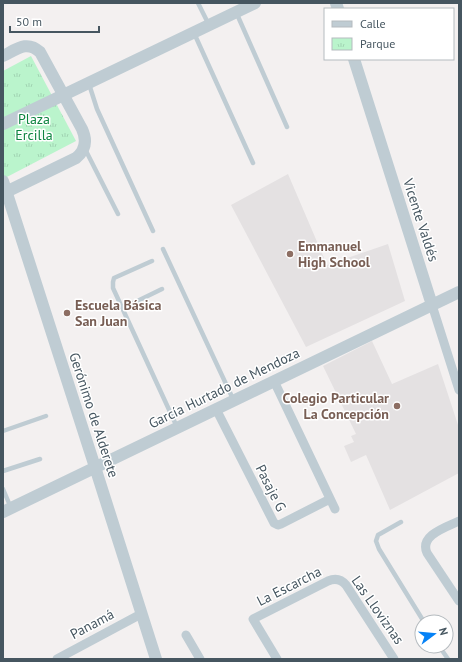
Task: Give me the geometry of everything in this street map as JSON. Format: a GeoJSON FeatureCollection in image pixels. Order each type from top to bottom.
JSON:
{"type":"FeatureCollection","features":[{"type":"Feature","properties":{"kind":"street"},"geometry":{"type":"LineString","coordinates":[[3,124],[255,3]]}},
{"type":"Feature","properties":{"kind":"street"},"geometry":{"type":"LineString","coordinates":[[3,56],[22,46],[32,46],[36,48],[43,56],[85,138],[84,147],[80,155],[76,158],[4,188]]}},
{"type":"Feature","properties":{"kind":"street","name":"Vicente Valdés"},"geometry":{"type":"LineString","coordinates":[[354,60],[459,390]]}},
{"type":"Feature","properties":{"kind":"street","name":"Gerónimo de Alderete"},"geometry":{"type":"LineString","coordinates":[[4,188],[156,659]]}},
{"type":"Feature","properties":{"kind":"street","name":"García Hurtado de Mendoza"},"geometry":{"type":"LineString","coordinates":[[7,510],[459,292]]}},
{"type":"Feature","properties":{"kind":"street"},"geometry":{"type":"LineString","coordinates":[[274,381],[335,508]]}},
{"type":"Feature","properties":{"kind":"street","name":"Pasaje G"},"geometry":{"type":"LineString","coordinates":[[216,409],[274,523],[278,525],[281,524],[330,499]]}},
{"type":"Feature","properties":{"kind":"street"},"geometry":{"type":"LineString","coordinates":[[459,521],[430,536],[426,542],[427,552],[459,601]]}},
{"type":"Feature","properties":{"kind":"street","name":"La Escarcha"},"geometry":{"type":"LineString","coordinates":[[277,659],[253,619],[328,581],[338,579]]}},
{"type":"Feature","properties":{"kind":"street","name":"Las Lloviznas"},"geometry":{"type":"LineString","coordinates":[[338,579],[346,584],[392,658]]}},
{"type":"Feature","properties":{"kind":"street","name":"Panamá"},"geometry":{"type":"LineString","coordinates":[[57,659],[141,614]]}},
{"type":"Feature","properties":{"kind":"street"},"geometry":{"type":"LineString","coordinates":[[186,635],[200,659]]}},
{"type":"Feature","properties":{"kind":"lane"},"geometry":{"type":"LineString","coordinates":[[198,3],[209,25]]}},
{"type":"Feature","properties":{"kind":"lane"},"geometry":{"type":"LineString","coordinates":[[236,12],[286,127]]}},
{"type":"Feature","properties":{"kind":"lane"},"geometry":{"type":"LineString","coordinates":[[194,33],[253,163]]}},
{"type":"Feature","properties":{"kind":"lane"},"geometry":{"type":"LineString","coordinates":[[89,83],[97,109],[152,231]]}},
{"type":"Feature","properties":{"kind":"lane"},"geometry":{"type":"LineString","coordinates":[[84,147],[118,214]]}},
{"type":"Feature","properties":{"kind":"lane"},"geometry":{"type":"LineString","coordinates":[[163,249],[234,400]]}},
{"type":"Feature","properties":{"kind":"lane"},"geometry":{"type":"LineString","coordinates":[[152,261],[114,278],[113,288],[178,427]]}},
{"type":"Feature","properties":{"kind":"lane"},"geometry":{"type":"LineString","coordinates":[[123,308],[162,289]]}},
{"type":"Feature","properties":{"kind":"lane"},"geometry":{"type":"LineString","coordinates":[[3,431],[46,416]]}},
{"type":"Feature","properties":{"kind":"lane"},"geometry":{"type":"LineString","coordinates":[[3,471],[40,459]]}},
{"type":"Feature","properties":{"kind":"lane"},"geometry":{"type":"LineString","coordinates":[[3,489],[7,510]]}},
{"type":"Feature","properties":{"kind":"lane"},"geometry":{"type":"LineString","coordinates":[[401,522],[378,535],[376,541],[379,549],[419,614]]}},
{"type":"Feature","properties":{"kind":"shaded area","name":"Emmanuel High School"},"geometry":{"type":"Polygon","coordinates":[[[288,174],[327,265],[388,244],[405,301],[306,347],[231,205],[288,174]]]}},
{"type":"Feature","properties":{"kind":"shaded area","name":"Colegio Particular La Concepción"},"geometry":{"type":"Polygon","coordinates":[[[372,341],[392,384],[438,364],[459,428],[459,473],[390,510],[366,455],[351,462],[344,446],[354,442],[351,436],[356,434],[323,366],[372,341]]]}},
{"type":"Feature","properties":{"kind":"green space","name":"Plaza Ercilla"},"geometry":{"type":"Polygon","coordinates":[[[31,56],[76,141],[3,179],[3,71],[31,56]]]}},
{"type":"Feature","properties":{"kind":"place","name":"Emmanuel High School"},"geometry":{"type":"Point","coordinates":[290,254]}},
{"type":"Feature","properties":{"kind":"place","name":"Escuela Básica San Juan"},"geometry":{"type":"Point","coordinates":[67,313]}},
{"type":"Feature","properties":{"kind":"place","name":"Colegio Particular La Concepción"},"geometry":{"type":"Point","coordinates":[397,406]}}]}
